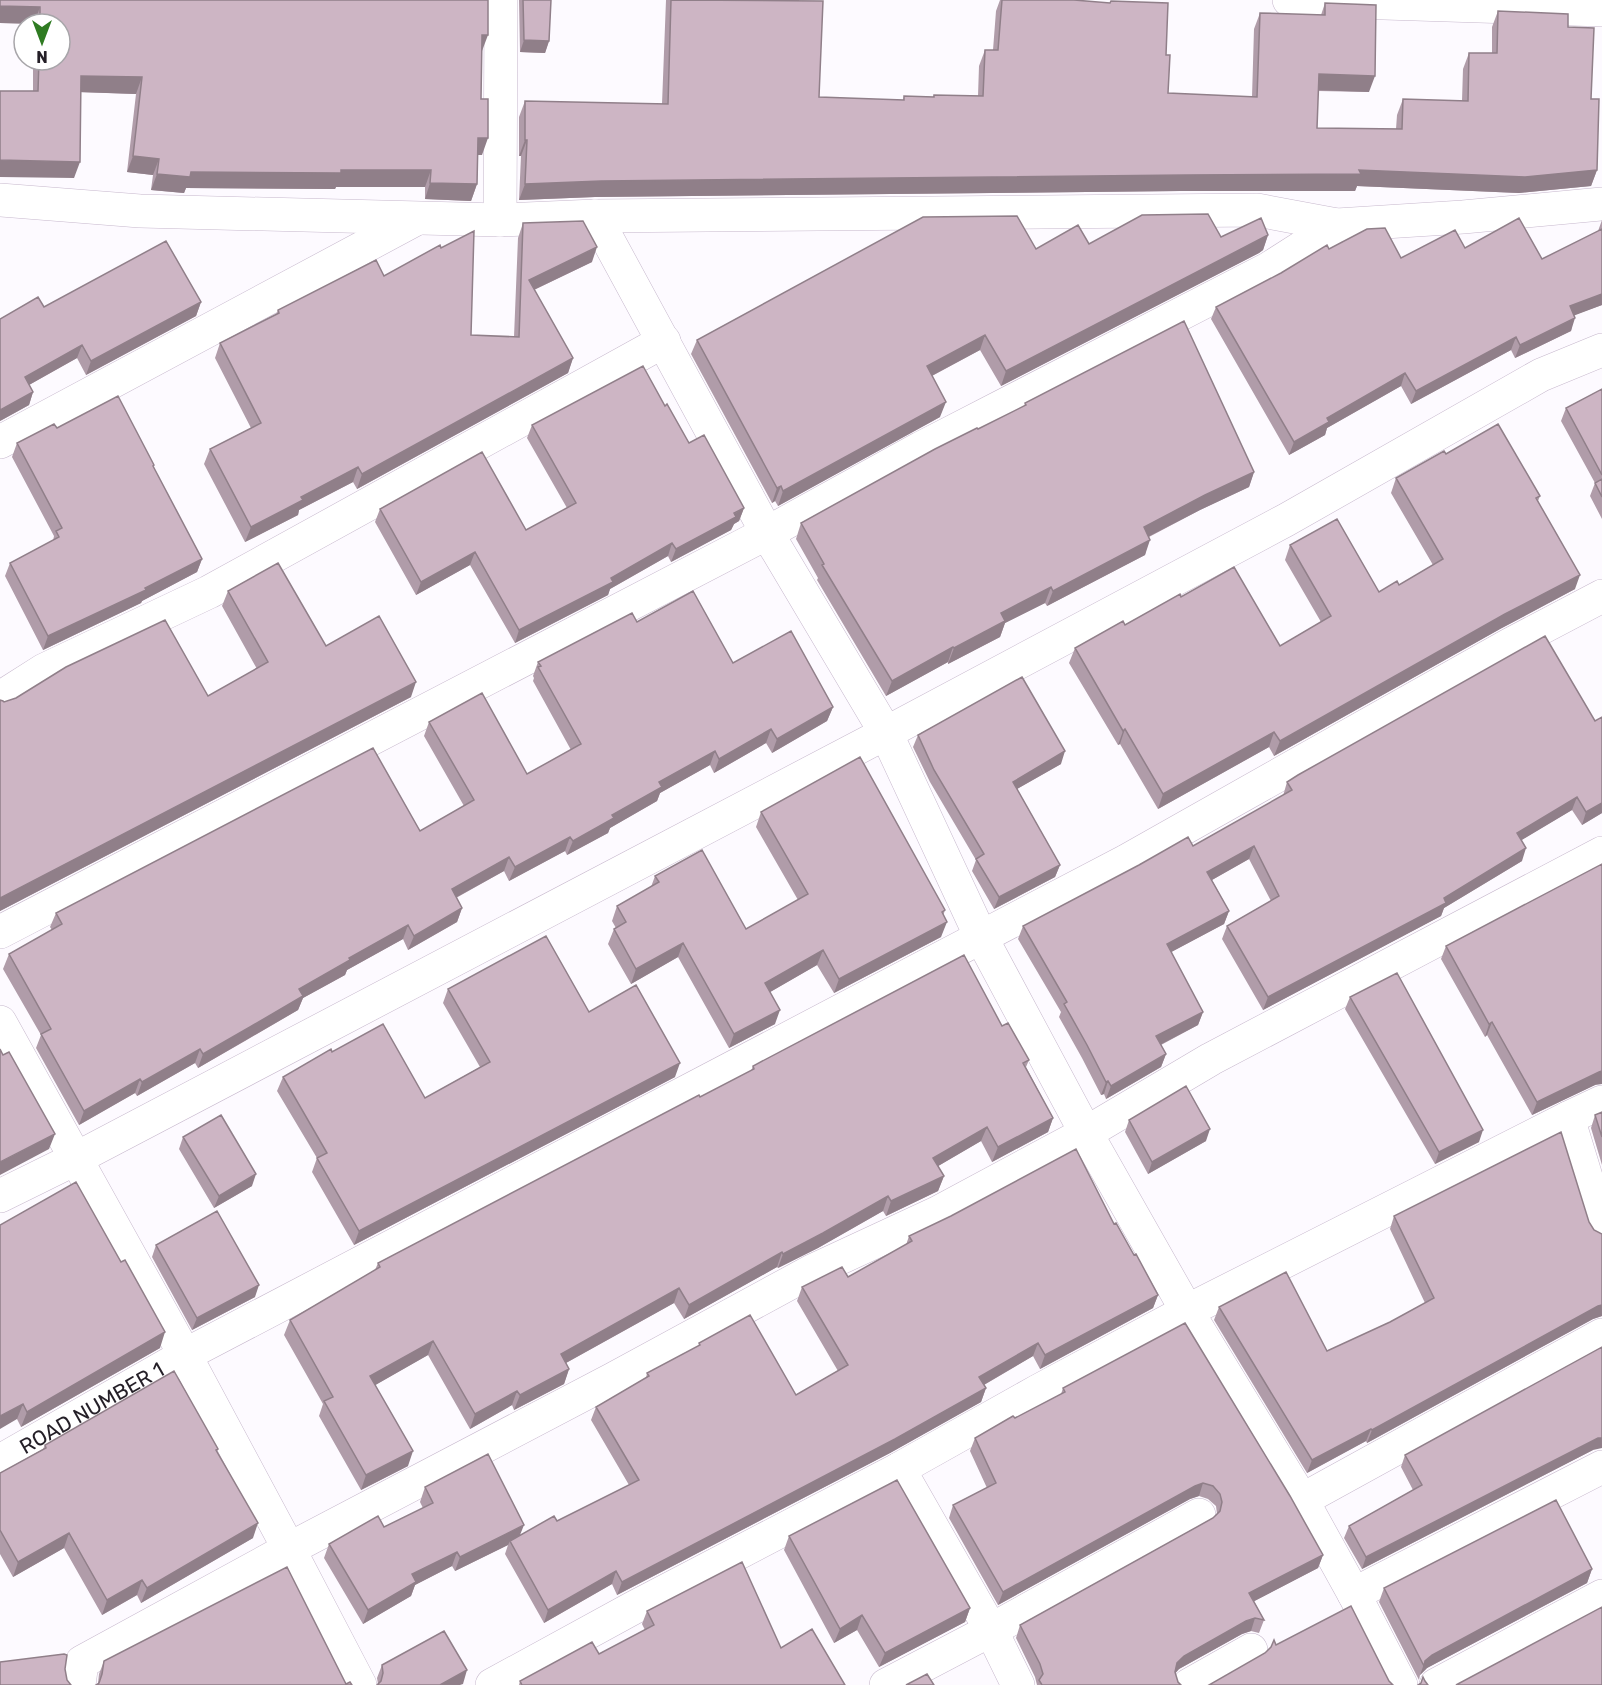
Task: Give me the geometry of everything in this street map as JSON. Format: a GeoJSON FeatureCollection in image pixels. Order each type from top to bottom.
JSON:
{"type":"FeatureCollection","features":[{"type":"Feature","properties":{"kind":"street"},"geometry":{"type":"LineString","coordinates":[[500,220],[501,0]]}},
{"type":"Feature","properties":{"kind":"street"},"geometry":{"type":"LineString","coordinates":[[1289,0],[1602,10]]}},
{"type":"Feature","properties":{"kind":"street"},"geometry":{"type":"LineString","coordinates":[[0,200],[140,211],[500,220],[596,216],[1257,210],[1337,225],[1463,217],[1602,204]]}},
{"type":"Feature","properties":{"kind":"street"},"geometry":{"type":"LineString","coordinates":[[596,216],[767,533],[886,733],[981,937],[1086,1133],[1187,1311],[1302,1500],[1401,1685]]}},
{"type":"Feature","properties":{"kind":"street"},"geometry":{"type":"LineString","coordinates":[[0,442],[418,218]]}},
{"type":"Feature","properties":{"kind":"street"},"geometry":{"type":"LineString","coordinates":[[0,932],[767,533],[921,448],[1268,269],[1337,225]]}},
{"type":"Feature","properties":{"kind":"street"},"geometry":{"type":"LineString","coordinates":[[0,698],[44,670],[209,592],[664,342]]}},
{"type":"Feature","properties":{"kind":"street"},"geometry":{"type":"LineString","coordinates":[[0,1196],[75,1159],[886,733],[1286,520],[1541,375],[1602,350]]}},
{"type":"Feature","properties":{"kind":"street","name":"ROAD NUMBER 1"},"geometry":{"type":"LineString","coordinates":[[0,1461],[185,1355],[1126,861],[1509,645],[1602,596]]}},
{"type":"Feature","properties":{"kind":"street"},"geometry":{"type":"LineString","coordinates":[[79,1685],[82,1662],[289,1549],[613,1379],[812,1271],[937,1213],[1086,1133],[1222,1054],[1602,853]]}},
{"type":"Feature","properties":{"kind":"street"},"geometry":{"type":"LineString","coordinates":[[0,1022],[185,1355],[360,1685]]}},
{"type":"Feature","properties":{"kind":"street"},"geometry":{"type":"LineString","coordinates":[[492,1685],[899,1469],[1187,1311],[1602,1102]]}},
{"type":"Feature","properties":{"kind":"street"},"geometry":{"type":"LineString","coordinates":[[1568,1118],[1602,1229]]}},
{"type":"Feature","properties":{"kind":"street"},"geometry":{"type":"LineString","coordinates":[[1302,1500],[1602,1335]]}},
{"type":"Feature","properties":{"kind":"street"},"geometry":{"type":"LineString","coordinates":[[1354,1594],[1602,1467]]}},
{"type":"Feature","properties":{"kind":"street"},"geometry":{"type":"LineString","coordinates":[[899,1469],[991,1630],[1018,1685]]}},
{"type":"Feature","properties":{"kind":"street"},"geometry":{"type":"LineString","coordinates":[[886,1685],[1199,1515]]}},
{"type":"Feature","properties":{"kind":"street"},"geometry":{"type":"LineString","coordinates":[[1436,1685],[1602,1596]]}},
{"type":"Feature","properties":{"kind":"street"},"geometry":{"type":"LineString","coordinates":[[1189,1685],[1251,1650]]}},
{"type":"Feature","properties":{"kind":"building"},"geometry":{"type":"Polygon","coordinates":[[[0,0],[488,0],[488,35],[482,35],[481,99],[488,99],[488,138],[478,138],[477,184],[430,183],[431,170],[341,170],[341,173],[191,172],[190,177],[157,174],[159,159],[133,156],[142,77],[81,76],[80,162],[0,160],[0,91],[38,91],[39,72],[72,72],[72,12],[40,12],[40,7],[0,6],[0,0]]]}},
{"type":"Feature","properties":{"kind":"building"},"geometry":{"type":"Polygon","coordinates":[[[523,0],[551,0],[549,41],[524,40],[523,0]]]}},
{"type":"Feature","properties":{"kind":"building"},"geometry":{"type":"Polygon","coordinates":[[[671,0],[823,1],[819,97],[904,100],[904,96],[983,96],[985,50],[998,50],[1002,0],[1168,3],[1166,55],[1170,55],[1168,93],[1257,97],[1260,13],[1325,15],[1325,3],[1376,5],[1375,76],[1319,74],[1317,128],[1402,129],[1403,99],[1468,101],[1469,53],[1497,53],[1498,11],[1568,14],[1568,27],[1594,28],[1591,99],[1599,99],[1597,170],[1525,177],[1359,170],[1361,174],[601,181],[525,184],[527,140],[525,140],[525,101],[668,104],[671,0]]]}},
{"type":"Feature","properties":{"kind":"building"},"geometry":{"type":"Polygon","coordinates":[[[1208,214],[1221,237],[1261,218],[1268,235],[1006,371],[985,335],[927,366],[946,402],[783,491],[781,486],[777,488],[697,340],[923,217],[1017,216],[1036,249],[1078,225],[1089,244],[1142,215],[1208,214]]]}},
{"type":"Feature","properties":{"kind":"building"},"geometry":{"type":"Polygon","coordinates":[[[1519,218],[1542,259],[1602,229],[1602,294],[1570,306],[1575,318],[1520,345],[1516,337],[1416,391],[1405,373],[1327,418],[1329,422],[1294,442],[1216,307],[1281,273],[1327,245],[1329,249],[1367,229],[1385,228],[1401,258],[1455,230],[1465,248],[1519,218]]]}},
{"type":"Feature","properties":{"kind":"building"},"geometry":{"type":"Polygon","coordinates":[[[583,221],[597,247],[529,280],[573,358],[362,474],[358,467],[301,497],[303,500],[251,527],[210,449],[261,423],[220,343],[279,313],[278,310],[376,260],[384,276],[440,245],[441,248],[474,231],[471,335],[519,337],[523,223],[583,221]]]}},
{"type":"Feature","properties":{"kind":"building"},"geometry":{"type":"Polygon","coordinates":[[[166,241],[201,302],[91,361],[82,345],[25,377],[33,392],[0,410],[0,319],[38,297],[44,307],[166,241]]]}},
{"type":"Feature","properties":{"kind":"building"},"geometry":{"type":"Polygon","coordinates":[[[1184,321],[1254,472],[1144,527],[1150,540],[1053,591],[1051,587],[1001,613],[1005,621],[892,681],[822,565],[824,564],[801,523],[935,449],[1026,405],[1025,403],[1184,321]]]}},
{"type":"Feature","properties":{"kind":"building"},"geometry":{"type":"Polygon","coordinates":[[[643,366],[689,443],[704,435],[744,508],[734,513],[736,517],[676,549],[672,543],[611,578],[613,582],[519,630],[475,552],[421,582],[380,509],[482,452],[526,530],[576,503],[532,425],[643,366]]]}},
{"type":"Feature","properties":{"kind":"building"},"geometry":{"type":"Polygon","coordinates":[[[1602,389],[1602,475],[1566,408],[1602,389]]]}},
{"type":"Feature","properties":{"kind":"building"},"geometry":{"type":"Polygon","coordinates":[[[118,396],[202,559],[145,588],[146,590],[48,636],[10,563],[59,537],[56,531],[62,528],[17,443],[54,424],[57,428],[118,396]]]}},
{"type":"Feature","properties":{"kind":"building"},"geometry":{"type":"Polygon","coordinates":[[[1498,424],[1540,496],[1536,498],[1580,575],[1505,614],[1280,741],[1274,732],[1163,794],[1075,648],[1123,621],[1125,625],[1180,594],[1181,597],[1234,567],[1280,646],[1331,616],[1290,545],[1337,519],[1379,592],[1397,581],[1399,585],[1443,559],[1396,478],[1444,451],[1446,454],[1498,424]]]}},
{"type":"Feature","properties":{"kind":"building"},"geometry":{"type":"Polygon","coordinates":[[[1602,479],[1602,497],[1595,483],[1602,479]]]}},
{"type":"Feature","properties":{"kind":"building"},"geometry":{"type":"Polygon","coordinates":[[[278,563],[326,646],[379,616],[416,682],[0,898],[0,700],[4,702],[16,698],[66,667],[165,620],[208,696],[268,662],[228,591],[278,563]]]}},
{"type":"Feature","properties":{"kind":"building"},"geometry":{"type":"Polygon","coordinates":[[[693,591],[733,663],[791,631],[833,707],[777,739],[771,729],[719,759],[715,751],[659,782],[662,787],[612,815],[614,818],[573,841],[570,837],[515,867],[509,857],[452,889],[462,908],[414,936],[408,925],[299,989],[303,996],[203,1054],[200,1049],[142,1082],[140,1079],[84,1111],[41,1034],[51,1029],[9,954],[62,924],[56,913],[373,748],[420,831],[474,800],[429,722],[482,693],[527,774],[581,744],[538,667],[541,666],[538,662],[632,613],[637,622],[693,591]]]}},
{"type":"Feature","properties":{"kind":"building"},"geometry":{"type":"Polygon","coordinates":[[[1545,636],[1595,721],[1602,717],[1602,803],[1586,812],[1577,797],[1517,833],[1526,848],[1444,898],[1446,903],[1268,997],[1227,926],[1279,896],[1254,846],[1207,872],[1229,911],[1167,944],[1203,1012],[1156,1036],[1166,1054],[1111,1086],[1108,1081],[1106,1082],[1064,1004],[1067,1002],[1023,926],[1188,837],[1193,846],[1292,790],[1287,782],[1298,775],[1545,636]]]}},
{"type":"Feature","properties":{"kind":"building"},"geometry":{"type":"Polygon","coordinates":[[[1022,677],[1065,751],[1013,782],[1060,865],[999,897],[976,859],[984,854],[934,770],[918,735],[1022,677]]]}},
{"type":"Feature","properties":{"kind":"building"},"geometry":{"type":"Polygon","coordinates":[[[860,757],[945,910],[942,912],[947,922],[839,979],[823,950],[765,983],[780,1010],[734,1034],[683,943],[636,969],[614,929],[626,922],[617,906],[659,882],[655,876],[702,850],[746,929],[808,894],[761,812],[860,757]]]}},
{"type":"Feature","properties":{"kind":"building"},"geometry":{"type":"Polygon","coordinates":[[[1602,864],[1602,1071],[1537,1102],[1492,1022],[1489,1024],[1446,946],[1602,864]]]}},
{"type":"Feature","properties":{"kind":"building"},"geometry":{"type":"Polygon","coordinates":[[[546,936],[589,1012],[636,985],[680,1063],[359,1231],[317,1158],[327,1153],[283,1077],[331,1049],[332,1052],[383,1024],[425,1098],[490,1062],[448,989],[546,936]]]}},
{"type":"Feature","properties":{"kind":"building"},"geometry":{"type":"Polygon","coordinates":[[[964,955],[1002,1026],[1008,1023],[1029,1060],[1023,1063],[1053,1118],[998,1147],[987,1127],[933,1158],[944,1176],[891,1201],[888,1196],[823,1233],[783,1254],[782,1252],[689,1305],[679,1288],[561,1354],[569,1369],[520,1395],[517,1391],[475,1414],[433,1341],[370,1376],[413,1451],[366,1475],[324,1401],[333,1397],[290,1320],[380,1267],[378,1263],[699,1095],[700,1097],[754,1069],[753,1066],[964,955]]]}},
{"type":"Feature","properties":{"kind":"building"},"geometry":{"type":"Polygon","coordinates":[[[1397,973],[1483,1130],[1439,1152],[1350,997],[1397,973]]]}},
{"type":"Feature","properties":{"kind":"building"},"geometry":{"type":"Polygon","coordinates":[[[0,1049],[3,1055],[9,1052],[55,1134],[0,1162],[0,1049]]]}},
{"type":"Feature","properties":{"kind":"building"},"geometry":{"type":"Polygon","coordinates":[[[1186,1086],[1210,1129],[1152,1162],[1129,1120],[1186,1086]]]}},
{"type":"Feature","properties":{"kind":"building"},"geometry":{"type":"Polygon","coordinates":[[[1602,1112],[1602,1137],[1595,1115],[1602,1112]]]}},
{"type":"Feature","properties":{"kind":"building"},"geometry":{"type":"Polygon","coordinates":[[[221,1115],[256,1174],[219,1196],[183,1137],[221,1115]]]}},
{"type":"Feature","properties":{"kind":"building"},"geometry":{"type":"Polygon","coordinates":[[[1561,1132],[1589,1222],[1594,1230],[1602,1234],[1602,1305],[1372,1430],[1312,1460],[1219,1307],[1286,1272],[1327,1351],[1390,1322],[1434,1298],[1394,1216],[1561,1132]]]}},
{"type":"Feature","properties":{"kind":"building"},"geometry":{"type":"Polygon","coordinates":[[[1076,1149],[1114,1224],[1116,1223],[1134,1255],[1136,1254],[1158,1295],[1045,1355],[1038,1343],[979,1377],[986,1388],[895,1439],[622,1582],[616,1571],[548,1610],[510,1541],[554,1516],[557,1521],[639,1480],[596,1407],[649,1376],[647,1373],[750,1315],[796,1395],[848,1365],[802,1287],[842,1267],[848,1277],[912,1241],[909,1236],[1076,1149]]]}},
{"type":"Feature","properties":{"kind":"building"},"geometry":{"type":"Polygon","coordinates":[[[76,1182],[121,1262],[125,1260],[165,1332],[27,1412],[23,1404],[0,1416],[0,1225],[76,1182]]]}},
{"type":"Feature","properties":{"kind":"building"},"geometry":{"type":"Polygon","coordinates":[[[217,1211],[259,1285],[197,1318],[156,1245],[217,1211]]]}},
{"type":"Feature","properties":{"kind":"building"},"geometry":{"type":"Polygon","coordinates":[[[1185,1323],[1290,1496],[1323,1555],[1249,1593],[1264,1620],[1255,1618],[1246,1621],[1184,1656],[1177,1663],[1175,1672],[1181,1685],[1042,1685],[1039,1680],[1043,1674],[1040,1664],[1020,1625],[1213,1518],[1220,1511],[1222,1502],[1220,1494],[1213,1486],[1203,1483],[1195,1486],[1003,1592],[953,1505],[996,1483],[975,1438],[1013,1416],[1015,1418],[1065,1392],[1063,1388],[1185,1323]]]}},
{"type":"Feature","properties":{"kind":"building"},"geometry":{"type":"Polygon","coordinates":[[[1602,1347],[1602,1438],[1598,1438],[1366,1557],[1349,1526],[1422,1485],[1405,1455],[1602,1347]]]}},
{"type":"Feature","properties":{"kind":"building"},"geometry":{"type":"Polygon","coordinates":[[[174,1371],[258,1523],[147,1588],[142,1580],[107,1600],[69,1533],[18,1562],[0,1530],[0,1473],[174,1371]]]}},
{"type":"Feature","properties":{"kind":"building"},"geometry":{"type":"Polygon","coordinates":[[[488,1454],[524,1525],[460,1557],[457,1552],[412,1574],[416,1582],[368,1610],[329,1544],[378,1516],[384,1527],[433,1503],[425,1487],[488,1454]]]}},
{"type":"Feature","properties":{"kind":"building"},"geometry":{"type":"Polygon","coordinates":[[[897,1480],[970,1608],[885,1653],[862,1615],[840,1629],[789,1536],[897,1480]]]}},
{"type":"Feature","properties":{"kind":"building"},"geometry":{"type":"Polygon","coordinates":[[[1556,1500],[1592,1569],[1432,1655],[1425,1661],[1424,1666],[1384,1588],[1556,1500]]]}},
{"type":"Feature","properties":{"kind":"building"},"geometry":{"type":"Polygon","coordinates":[[[742,1562],[781,1648],[812,1629],[845,1685],[522,1685],[520,1681],[592,1642],[599,1654],[654,1625],[647,1611],[742,1562]]]}},
{"type":"Feature","properties":{"kind":"building"},"geometry":{"type":"Polygon","coordinates":[[[287,1567],[346,1684],[350,1682],[352,1685],[96,1685],[102,1674],[104,1661],[287,1567]]]}},
{"type":"Feature","properties":{"kind":"building"},"geometry":{"type":"Polygon","coordinates":[[[1351,1606],[1393,1685],[1209,1685],[1265,1653],[1274,1640],[1276,1645],[1351,1606]]]}},
{"type":"Feature","properties":{"kind":"building"},"geometry":{"type":"Polygon","coordinates":[[[1602,1607],[1602,1685],[1456,1685],[1602,1607]]]}},
{"type":"Feature","properties":{"kind":"building"},"geometry":{"type":"Polygon","coordinates":[[[444,1631],[467,1670],[440,1685],[377,1685],[383,1673],[382,1665],[444,1631]]]}},
{"type":"Feature","properties":{"kind":"building"},"geometry":{"type":"Polygon","coordinates":[[[67,1655],[65,1669],[67,1680],[71,1685],[0,1685],[0,1662],[67,1655]]]}},
{"type":"Feature","properties":{"kind":"building"},"geometry":{"type":"Polygon","coordinates":[[[927,1674],[934,1685],[906,1685],[927,1674]]]}},
{"type":"Feature","properties":{"kind":"building"},"geometry":{"type":"Polygon","coordinates":[[[1423,1677],[1428,1685],[1418,1685],[1421,1683],[1423,1677]]]}}]}
